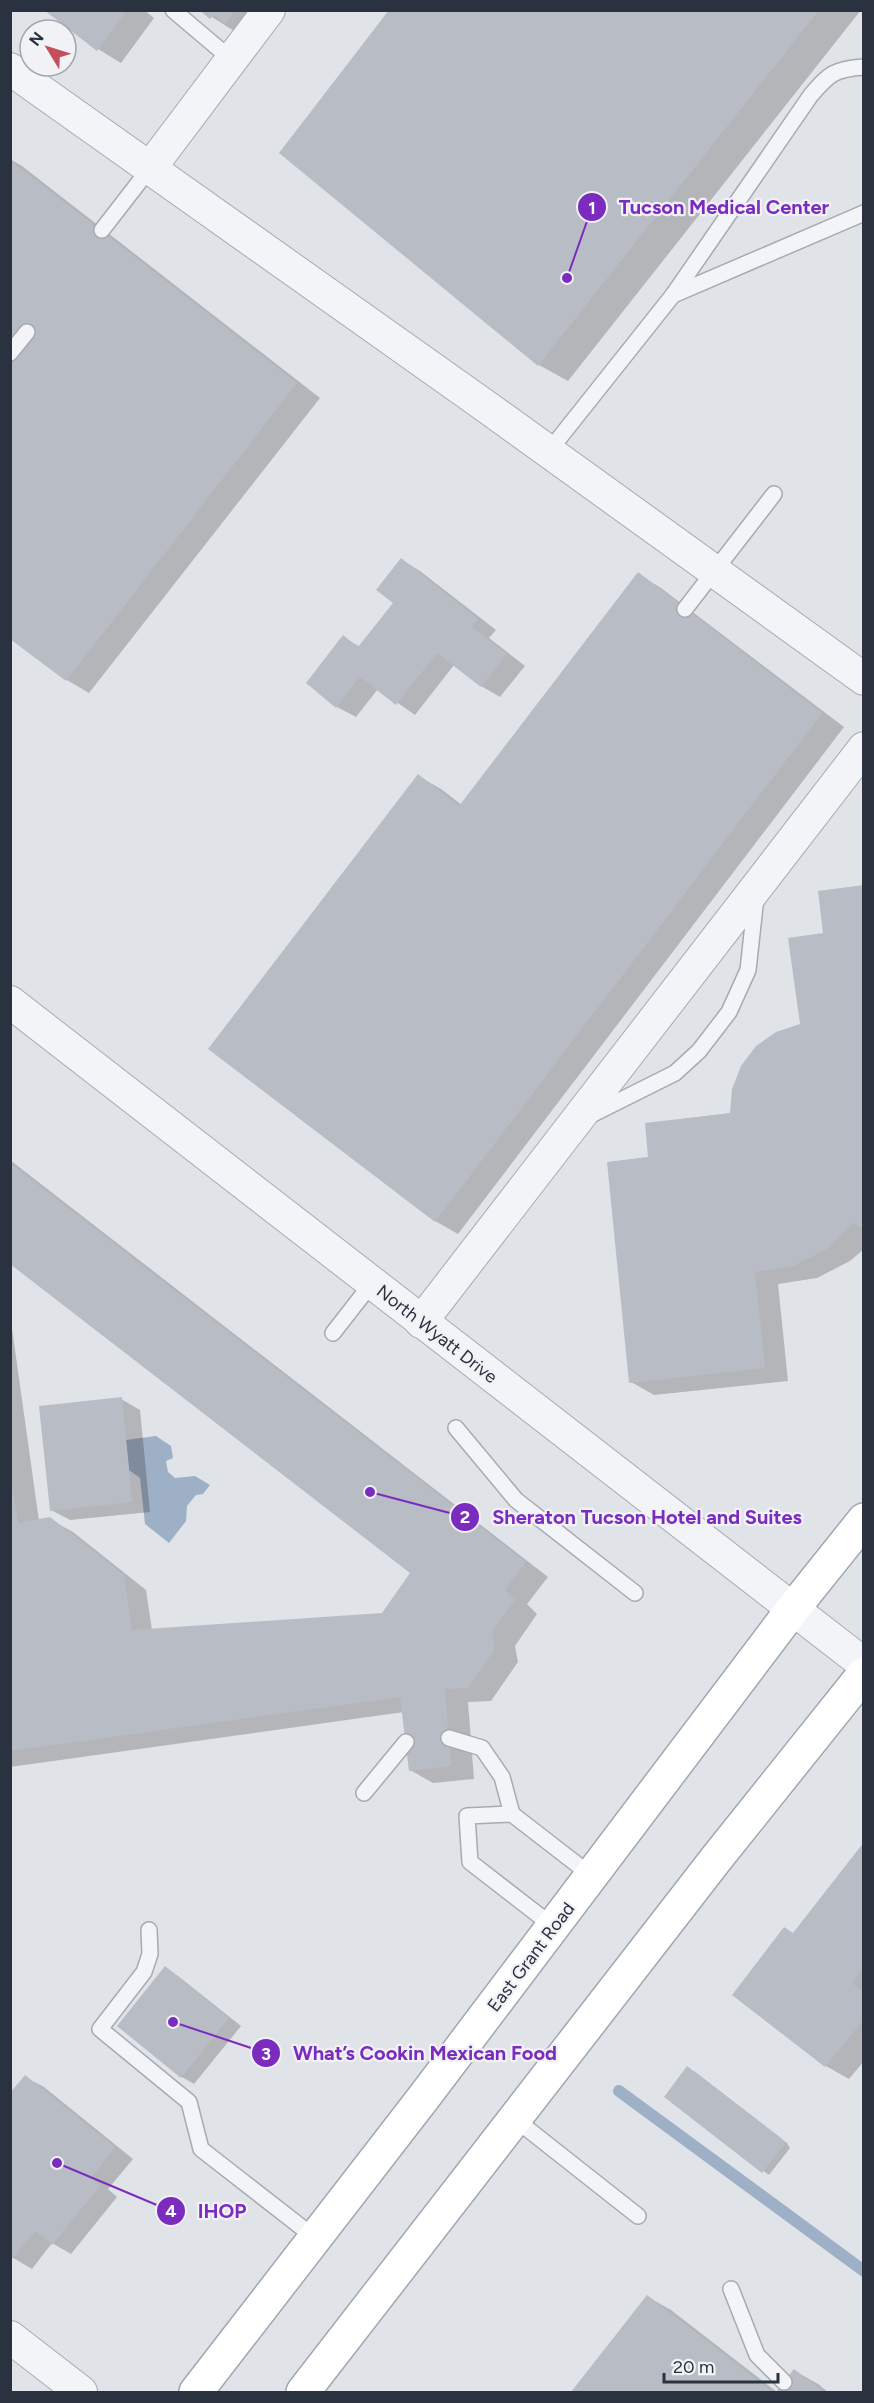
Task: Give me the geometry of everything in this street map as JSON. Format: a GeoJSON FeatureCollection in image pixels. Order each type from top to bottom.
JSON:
{"type":"FeatureCollection","features":[{"type":"Feature","properties":{"kind":"main road","name":"East Grant Road"},"geometry":{"type":"LineString","coordinates":[[196,2392],[554,1927],[792,1610],[864,1520]]}},
{"type":"Feature","properties":{"kind":"main road"},"geometry":{"type":"LineString","coordinates":[[303,2392],[716,1859],[864,1674]]}},
{"type":"Feature","properties":{"kind":"street"},"geometry":{"type":"LineString","coordinates":[[150,168],[269,10]]}},
{"type":"Feature","properties":{"kind":"street"},"geometry":{"type":"LineString","coordinates":[[10,69],[864,679]]}},
{"type":"Feature","properties":{"kind":"street"},"geometry":{"type":"LineString","coordinates":[[421,1322],[864,748]]}},
{"type":"Feature","properties":{"kind":"street","name":"North Wyatt Drive"},"geometry":{"type":"LineString","coordinates":[[10,1002],[864,1664]]}},
{"type":"Feature","properties":{"kind":"street"},"geometry":{"type":"LineString","coordinates":[[10,2337],[81,2392]]}},
{"type":"Feature","properties":{"kind":"lane"},"geometry":{"type":"LineString","coordinates":[[173,10],[232,60]]}},
{"type":"Feature","properties":{"kind":"lane"},"geometry":{"type":"LineString","coordinates":[[549,452],[673,295],[811,95],[828,75],[851,68],[864,67]]}},
{"type":"Feature","properties":{"kind":"lane"},"geometry":{"type":"LineString","coordinates":[[102,230],[150,168]]}},
{"type":"Feature","properties":{"kind":"lane"},"geometry":{"type":"LineString","coordinates":[[673,295],[864,213]]}},
{"type":"Feature","properties":{"kind":"lane"},"geometry":{"type":"LineString","coordinates":[[10,353],[27,332]]}},
{"type":"Feature","properties":{"kind":"lane"},"geometry":{"type":"LineString","coordinates":[[685,609],[774,494]]}},
{"type":"Feature","properties":{"kind":"lane"},"geometry":{"type":"LineString","coordinates":[[576,1122],[675,1073],[699,1051],[729,1012],[748,970],[756,888]]}},
{"type":"Feature","properties":{"kind":"lane"},"geometry":{"type":"LineString","coordinates":[[333,1333],[372,1283]]}},
{"type":"Feature","properties":{"kind":"lane"},"geometry":{"type":"LineString","coordinates":[[456,1428],[516,1500],[635,1593]]}},
{"type":"Feature","properties":{"kind":"lane"},"geometry":{"type":"LineString","coordinates":[[449,1738],[482,1748],[502,1777],[512,1814],[592,1876]]}},
{"type":"Feature","properties":{"kind":"lane"},"geometry":{"type":"LineString","coordinates":[[364,1793],[405,1742]]}},
{"type":"Feature","properties":{"kind":"lane"},"geometry":{"type":"LineString","coordinates":[[512,1814],[467,1816],[470,1862],[554,1927]]}},
{"type":"Feature","properties":{"kind":"lane"},"geometry":{"type":"LineString","coordinates":[[149,1930],[150,1954],[144,1972],[100,2029],[189,2102],[201,2149],[314,2237]]}},
{"type":"Feature","properties":{"kind":"lane"},"geometry":{"type":"LineString","coordinates":[[514,2119],[638,2216]]}},
{"type":"Feature","properties":{"kind":"lane"},"geometry":{"type":"LineString","coordinates":[[731,2289],[757,2355],[784,2382]]}},
{"type":"Feature","properties":{"kind":"water"},"geometry":{"type":"Polygon","coordinates":[[[156,1436],[171,1446],[173,1458],[166,1461],[168,1472],[175,1478],[195,1476],[210,1485],[203,1494],[196,1495],[187,1506],[186,1521],[169,1543],[145,1524],[140,1478],[129,1470],[126,1440],[156,1436]]]}},
{"type":"Feature","properties":{"kind":"building"},"geometry":{"type":"Polygon","coordinates":[[[44,10],[127,10],[97,51],[78,36],[78,18],[54,18],[44,10]]]}},
{"type":"Feature","properties":{"kind":"building"},"geometry":{"type":"Polygon","coordinates":[[[199,10],[235,10],[225,24],[214,15],[210,19],[199,10]]]}},
{"type":"Feature","properties":{"kind":"building"},"geometry":{"type":"Polygon","coordinates":[[[389,10],[819,10],[538,366],[279,153],[389,10]]]}},
{"type":"Feature","properties":{"kind":"building"},"geometry":{"type":"Polygon","coordinates":[[[10,160],[297,383],[66,681],[10,639],[10,160]]]}},
{"type":"Feature","properties":{"kind":"building"},"geometry":{"type":"Polygon","coordinates":[[[401,558],[478,619],[472,627],[507,654],[481,687],[437,653],[396,705],[360,677],[336,708],[306,683],[343,635],[358,647],[393,603],[376,590],[401,558]]]}},
{"type":"Feature","properties":{"kind":"building"},"geometry":{"type":"Polygon","coordinates":[[[638,572],[822,713],[435,1222],[208,1049],[418,774],[459,806],[638,572]]]}},
{"type":"Feature","properties":{"kind":"building"},"geometry":{"type":"Polygon","coordinates":[[[864,885],[864,1230],[854,1223],[827,1249],[793,1266],[755,1272],[765,1368],[629,1383],[607,1162],[648,1157],[645,1123],[730,1113],[732,1089],[741,1066],[756,1046],[776,1032],[800,1024],[788,938],[823,933],[818,891],[864,885]]]}},
{"type":"Feature","properties":{"kind":"building"},"geometry":{"type":"Polygon","coordinates":[[[10,1163],[526,1562],[505,1590],[515,1600],[492,1632],[495,1649],[468,1688],[445,1689],[451,1766],[409,1771],[400,1697],[10,1751],[10,1476],[18,1523],[50,1517],[124,1575],[132,1630],[382,1613],[410,1573],[10,1264],[10,1163]]]}},
{"type":"Feature","properties":{"kind":"building"},"geometry":{"type":"Polygon","coordinates":[[[122,1397],[132,1502],[50,1511],[39,1406],[122,1397]]]}},
{"type":"Feature","properties":{"kind":"building"},"geometry":{"type":"Polygon","coordinates":[[[864,1842],[864,1968],[852,1983],[864,1992],[864,2019],[825,2067],[732,1995],[784,1927],[793,1933],[864,1842]]]}},
{"type":"Feature","properties":{"kind":"building"},"geometry":{"type":"Polygon","coordinates":[[[165,1966],[229,2018],[181,2078],[117,2026],[165,1966]]]}},
{"type":"Feature","properties":{"kind":"building"},"geometry":{"type":"Polygon","coordinates":[[[687,2066],[781,2138],[785,2144],[762,2173],[664,2097],[687,2066]]]}},
{"type":"Feature","properties":{"kind":"building"},"geometry":{"type":"Polygon","coordinates":[[[25,2075],[115,2147],[91,2178],[100,2186],[52,2245],[35,2231],[12,2259],[10,2258],[10,2093],[25,2075]]]}},
{"type":"Feature","properties":{"kind":"building"},"geometry":{"type":"Polygon","coordinates":[[[647,2295],[773,2392],[571,2392],[647,2295]]]}},
{"type":"Feature","properties":{"kind":"building"},"geometry":{"type":"Polygon","coordinates":[[[794,2369],[824,2392],[776,2392],[794,2369]]]}},
{"type":"Feature","properties":{"kind":"waterway"},"geometry":{"type":"LineString","coordinates":[[619,2091],[864,2271]]}},
{"type":"Feature","properties":{"kind":"place","name":"Tucson Medical Center"},"geometry":{"type":"Point","coordinates":[567,278]}},
{"type":"Feature","properties":{"kind":"place","name":"Sheraton Tucson Hotel and Suites"},"geometry":{"type":"Point","coordinates":[370,1492]}},
{"type":"Feature","properties":{"kind":"place","name":"What’s Cookin Mexican Food"},"geometry":{"type":"Point","coordinates":[173,2022]}},
{"type":"Feature","properties":{"kind":"place","name":"IHOP"},"geometry":{"type":"Point","coordinates":[57,2163]}}]}
